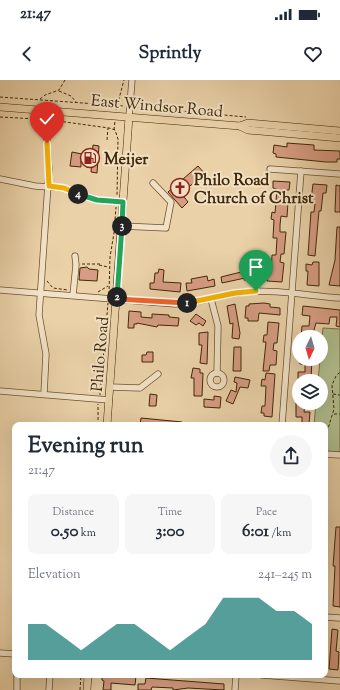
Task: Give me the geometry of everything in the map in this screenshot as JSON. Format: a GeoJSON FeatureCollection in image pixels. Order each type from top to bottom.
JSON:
{"type":"FeatureCollection","features":[{"type":"Feature","properties":{"kind":"main road","name":"East Windsor Road"},"geometry":{"type":"LineString","coordinates":[[0,107],[240,126],[248,130],[340,138]]}},
{"type":"Feature","properties":{"kind":"main road","name":"Philo Road"},"geometry":{"type":"LineString","coordinates":[[107,422],[129,117]]}},
{"type":"Feature","properties":{"kind":"main road","name":"East Windsor Road"},"geometry":{"type":"LineString","coordinates":[[240,126],[248,123],[340,131]]}},
{"type":"Feature","properties":{"kind":"main road"},"geometry":{"type":"LineString","coordinates":[[87,690],[88,678]]}},
{"type":"Feature","properties":{"kind":"street"},"geometry":{"type":"LineString","coordinates":[[129,117],[132,80]]}},
{"type":"Feature","properties":{"kind":"street"},"geometry":{"type":"LineString","coordinates":[[37,110],[46,128],[49,186],[40,293],[40,319],[46,354],[44,394]]}},
{"type":"Feature","properties":{"kind":"street"},"geometry":{"type":"LineString","coordinates":[[46,128],[58,111]]}},
{"type":"Feature","properties":{"kind":"street"},"geometry":{"type":"LineString","coordinates":[[270,169],[340,174]]}},
{"type":"Feature","properties":{"kind":"street"},"geometry":{"type":"LineString","coordinates":[[282,422],[301,171]]}},
{"type":"Feature","properties":{"kind":"street"},"geometry":{"type":"LineString","coordinates":[[0,179],[35,186],[64,188],[97,200],[123,202]]}},
{"type":"Feature","properties":{"kind":"street"},"geometry":{"type":"LineString","coordinates":[[122,226],[166,228],[171,202],[153,183]]}},
{"type":"Feature","properties":{"kind":"street"},"geometry":{"type":"LineString","coordinates":[[73,295],[76,265],[75,256]]}},
{"type":"Feature","properties":{"kind":"street"},"geometry":{"type":"LineString","coordinates":[[0,290],[183,304],[228,294],[250,291],[340,298]]}},
{"type":"Feature","properties":{"kind":"street"},"geometry":{"type":"LineString","coordinates":[[211,299],[218,326],[218,374]]}},
{"type":"Feature","properties":{"kind":"street"},"geometry":{"type":"LineString","coordinates":[[110,387],[140,388],[158,374]]}},
{"type":"Feature","properties":{"kind":"street"},"geometry":{"type":"LineString","coordinates":[[0,391],[109,400]]}},
{"type":"Feature","properties":{"kind":"street"},"geometry":{"type":"LineString","coordinates":[[328,454],[340,455]]}},
{"type":"Feature","properties":{"kind":"street"},"geometry":{"type":"LineString","coordinates":[[328,617],[340,618]]}},
{"type":"Feature","properties":{"kind":"street"},"geometry":{"type":"LineString","coordinates":[[0,653],[12,654]]}},
{"type":"Feature","properties":{"kind":"street"},"geometry":{"type":"LineString","coordinates":[[17,678],[17,690]]}},
{"type":"Feature","properties":{"kind":"street"},"geometry":{"type":"LineString","coordinates":[[49,690],[50,678]]}},
{"type":"Feature","properties":{"kind":"street"},"geometry":{"type":"LineString","coordinates":[[235,690],[236,678]]}},
{"type":"Feature","properties":{"kind":"street"},"geometry":{"type":"LineString","coordinates":[[322,678],[340,681]]}},
{"type":"Feature","properties":{"kind":"path"},"geometry":{"type":"LineString","coordinates":[[40,100],[45,95],[59,90],[65,80]]}},
{"type":"Feature","properties":{"kind":"path"},"geometry":{"type":"LineString","coordinates":[[117,107],[124,80]]}},
{"type":"Feature","properties":{"kind":"path"},"geometry":{"type":"LineString","coordinates":[[59,90],[71,96],[76,103]]}},
{"type":"Feature","properties":{"kind":"path"},"geometry":{"type":"LineString","coordinates":[[0,96],[113,106],[117,104],[122,105]]}},
{"type":"Feature","properties":{"kind":"path"},"geometry":{"type":"LineString","coordinates":[[140,108],[152,109]]}},
{"type":"Feature","properties":{"kind":"path"},"geometry":{"type":"LineString","coordinates":[[0,118],[40,120]]}},
{"type":"Feature","properties":{"kind":"path"},"geometry":{"type":"LineString","coordinates":[[57,121],[118,129]]}},
{"type":"Feature","properties":{"kind":"path"},"geometry":{"type":"LineString","coordinates":[[107,140],[108,127]]}},
{"type":"Feature","properties":{"kind":"path"},"geometry":{"type":"LineString","coordinates":[[115,129],[118,138],[117,194]]}},
{"type":"Feature","properties":{"kind":"path"},"geometry":{"type":"LineString","coordinates":[[109,289],[109,267],[116,209]]}},
{"type":"Feature","properties":{"kind":"path"},"geometry":{"type":"LineString","coordinates":[[82,264],[100,264],[99,266],[109,267]]}},
{"type":"Feature","properties":{"kind":"path"},"geometry":{"type":"LineString","coordinates":[[46,277],[47,283],[53,288],[69,290]]}},
{"type":"Feature","properties":{"kind":"path"},"geometry":{"type":"LineString","coordinates":[[95,293],[109,286]]}},
{"type":"Feature","properties":{"kind":"path"},"geometry":{"type":"LineString","coordinates":[[100,394],[108,306]]}},
{"type":"Feature","properties":{"kind":"path"},"geometry":{"type":"LineString","coordinates":[[328,429],[334,414],[333,380],[340,373]]}},
{"type":"Feature","properties":{"kind":"path"},"geometry":{"type":"LineString","coordinates":[[334,394],[340,395]]}},
{"type":"Feature","properties":{"kind":"path"},"geometry":{"type":"LineString","coordinates":[[98,422],[97,409],[99,403]]}},
{"type":"Feature","properties":{"kind":"path"},"geometry":{"type":"LineString","coordinates":[[334,414],[340,414]]}},
{"type":"Feature","properties":{"kind":"path"},"geometry":{"type":"LineString","coordinates":[[80,690],[81,678]]}},
{"type":"Feature","properties":{"kind":"green space"},"geometry":{"type":"Polygon","coordinates":[[[323,328],[340,329],[340,452],[328,451],[328,422],[314,422],[315,410],[328,410],[328,374],[319,374],[319,366],[328,366],[328,330],[323,330],[323,328]]]}},
{"type":"Feature","properties":{"kind":"building"},"geometry":{"type":"Polygon","coordinates":[[[287,143],[314,145],[314,150],[340,151],[340,159],[337,159],[337,162],[326,162],[276,157],[276,154],[273,153],[274,145],[287,147],[287,143]]]}},
{"type":"Feature","properties":{"kind":"building","name":"Meijer"},"geometry":{"type":"Polygon","coordinates":[[[93,145],[99,146],[97,173],[91,172],[92,161],[81,161],[81,167],[70,166],[72,152],[92,156],[93,145]]]}},
{"type":"Feature","properties":{"kind":"building","name":"Philo Road Church of Christ"},"geometry":{"type":"Polygon","coordinates":[[[198,166],[205,174],[181,193],[188,202],[182,208],[168,192],[198,166]]]}},
{"type":"Feature","properties":{"kind":"building"},"geometry":{"type":"Polygon","coordinates":[[[273,181],[290,182],[289,190],[286,190],[285,202],[288,202],[287,217],[281,216],[280,225],[280,232],[286,232],[284,254],[281,254],[280,262],[284,263],[282,282],[267,281],[267,274],[271,274],[272,255],[276,255],[277,238],[273,238],[274,220],[271,219],[272,212],[275,213],[277,189],[273,188],[273,181]]]}},
{"type":"Feature","properties":{"kind":"building"},"geometry":{"type":"Polygon","coordinates":[[[313,184],[327,185],[326,193],[323,193],[321,211],[319,211],[315,256],[308,255],[311,212],[314,212],[315,204],[313,204],[314,201],[311,200],[313,184]]]}},
{"type":"Feature","properties":{"kind":"building"},"geometry":{"type":"Polygon","coordinates":[[[336,185],[340,186],[340,212],[335,212],[336,185]]]}},
{"type":"Feature","properties":{"kind":"building"},"geometry":{"type":"Polygon","coordinates":[[[337,227],[340,227],[340,286],[329,285],[335,260],[337,227]]]}},
{"type":"Feature","properties":{"kind":"building"},"geometry":{"type":"Polygon","coordinates":[[[313,262],[319,262],[319,286],[307,285],[308,271],[306,271],[306,264],[312,265],[313,262]]]}},
{"type":"Feature","properties":{"kind":"building"},"geometry":{"type":"Polygon","coordinates":[[[87,267],[89,269],[98,270],[97,281],[79,280],[80,268],[87,267]]]}},
{"type":"Feature","properties":{"kind":"building"},"geometry":{"type":"Polygon","coordinates":[[[159,269],[164,270],[163,282],[181,283],[180,292],[150,289],[150,283],[154,283],[155,273],[158,273],[159,269]]]}},
{"type":"Feature","properties":{"kind":"building"},"geometry":{"type":"Polygon","coordinates":[[[245,271],[260,271],[260,280],[244,280],[245,278],[222,283],[221,277],[245,271]]]}},
{"type":"Feature","properties":{"kind":"building"},"geometry":{"type":"Polygon","coordinates":[[[207,276],[208,281],[214,279],[215,286],[187,291],[186,283],[192,283],[191,279],[207,276]]]}},
{"type":"Feature","properties":{"kind":"building"},"geometry":{"type":"Polygon","coordinates":[[[235,304],[240,333],[239,339],[232,338],[233,323],[230,324],[227,306],[235,304]]]}},
{"type":"Feature","properties":{"kind":"building"},"geometry":{"type":"Polygon","coordinates":[[[249,304],[270,304],[270,307],[280,308],[280,315],[259,313],[258,321],[248,321],[248,318],[245,318],[246,306],[249,306],[249,304]]]}},
{"type":"Feature","properties":{"kind":"building"},"geometry":{"type":"Polygon","coordinates":[[[303,306],[340,310],[340,327],[336,326],[337,317],[330,317],[329,324],[316,323],[314,330],[302,330],[302,326],[309,326],[310,316],[302,315],[303,306]]]}},
{"type":"Feature","properties":{"kind":"building"},"geometry":{"type":"Polygon","coordinates":[[[129,311],[141,312],[141,317],[152,318],[152,314],[169,315],[169,317],[179,318],[178,326],[158,325],[157,327],[137,323],[134,324],[134,328],[128,328],[129,311]]]}},
{"type":"Feature","properties":{"kind":"building"},"geometry":{"type":"Polygon","coordinates":[[[196,314],[206,321],[203,326],[199,323],[196,325],[190,321],[196,314]]]}},
{"type":"Feature","properties":{"kind":"building"},"geometry":{"type":"Polygon","coordinates":[[[268,322],[279,323],[277,343],[274,343],[273,350],[277,351],[276,365],[270,365],[269,371],[263,371],[266,342],[263,342],[264,335],[267,335],[268,322]]]}},
{"type":"Feature","properties":{"kind":"building"},"geometry":{"type":"Polygon","coordinates":[[[208,332],[207,364],[200,363],[202,345],[199,345],[199,333],[208,332]]]}},
{"type":"Feature","properties":{"kind":"building"},"geometry":{"type":"Polygon","coordinates":[[[234,347],[241,347],[241,371],[233,371],[234,347]]]}},
{"type":"Feature","properties":{"kind":"building"},"geometry":{"type":"Polygon","coordinates":[[[147,352],[153,352],[153,362],[142,362],[142,355],[146,355],[147,352]]]}},
{"type":"Feature","properties":{"kind":"building"},"geometry":{"type":"Polygon","coordinates":[[[305,366],[312,366],[311,374],[298,374],[298,372],[305,372],[305,366]]]}},
{"type":"Feature","properties":{"kind":"building"},"geometry":{"type":"Polygon","coordinates":[[[193,368],[200,369],[200,373],[203,373],[202,396],[194,396],[194,378],[191,378],[193,368]]]}},
{"type":"Feature","properties":{"kind":"building"},"geometry":{"type":"Polygon","coordinates":[[[266,373],[275,374],[272,417],[264,416],[264,413],[261,413],[262,406],[265,406],[266,386],[261,386],[262,379],[265,380],[266,373]]]}},
{"type":"Feature","properties":{"kind":"building"},"geometry":{"type":"Polygon","coordinates":[[[235,377],[250,380],[248,388],[240,387],[233,404],[226,401],[231,390],[236,392],[237,383],[234,382],[235,377]]]}},
{"type":"Feature","properties":{"kind":"building"},"geometry":{"type":"Polygon","coordinates":[[[150,394],[157,395],[156,406],[149,406],[150,394]]]}},
{"type":"Feature","properties":{"kind":"building"},"geometry":{"type":"Polygon","coordinates":[[[214,396],[221,397],[220,408],[204,407],[204,399],[214,400],[214,396]]]}},
{"type":"Feature","properties":{"kind":"building"},"geometry":{"type":"Polygon","coordinates":[[[296,410],[310,412],[309,422],[302,422],[302,417],[296,417],[296,410]]]}},
{"type":"Feature","properties":{"kind":"building"},"geometry":{"type":"Polygon","coordinates":[[[141,418],[182,422],[140,422],[141,418]]]}},
{"type":"Feature","properties":{"kind":"building"},"geometry":{"type":"Polygon","coordinates":[[[336,527],[340,527],[340,607],[333,606],[335,566],[333,566],[336,527]]]}},
{"type":"Feature","properties":{"kind":"building"},"geometry":{"type":"Polygon","coordinates":[[[332,629],[338,630],[336,651],[339,652],[338,670],[329,669],[332,629]]]}},
{"type":"Feature","properties":{"kind":"building"},"geometry":{"type":"Polygon","coordinates":[[[102,678],[136,678],[135,685],[111,683],[111,690],[103,690],[104,681],[102,678]]]}},
{"type":"Feature","properties":{"kind":"building"},"geometry":{"type":"Polygon","coordinates":[[[146,678],[224,684],[224,690],[188,688],[173,690],[173,688],[152,687],[151,690],[138,690],[138,684],[145,684],[146,678]]]}},
{"type":"Feature","properties":{"kind":"place","name":"Meijer"},"geometry":{"type":"Point","coordinates":[90,158]}},
{"type":"Feature","properties":{"kind":"place","name":"Philo Road Church of Christ"},"geometry":{"type":"Point","coordinates":[180,188]}},
{"type":"Feature","properties":{"kind":"route"},"geometry":{"type":"LineString","coordinates":[[47,143],[49,186],[64,188],[97,200],[123,202],[117,299],[183,304],[205,301],[228,294],[256,291]]}}]}
